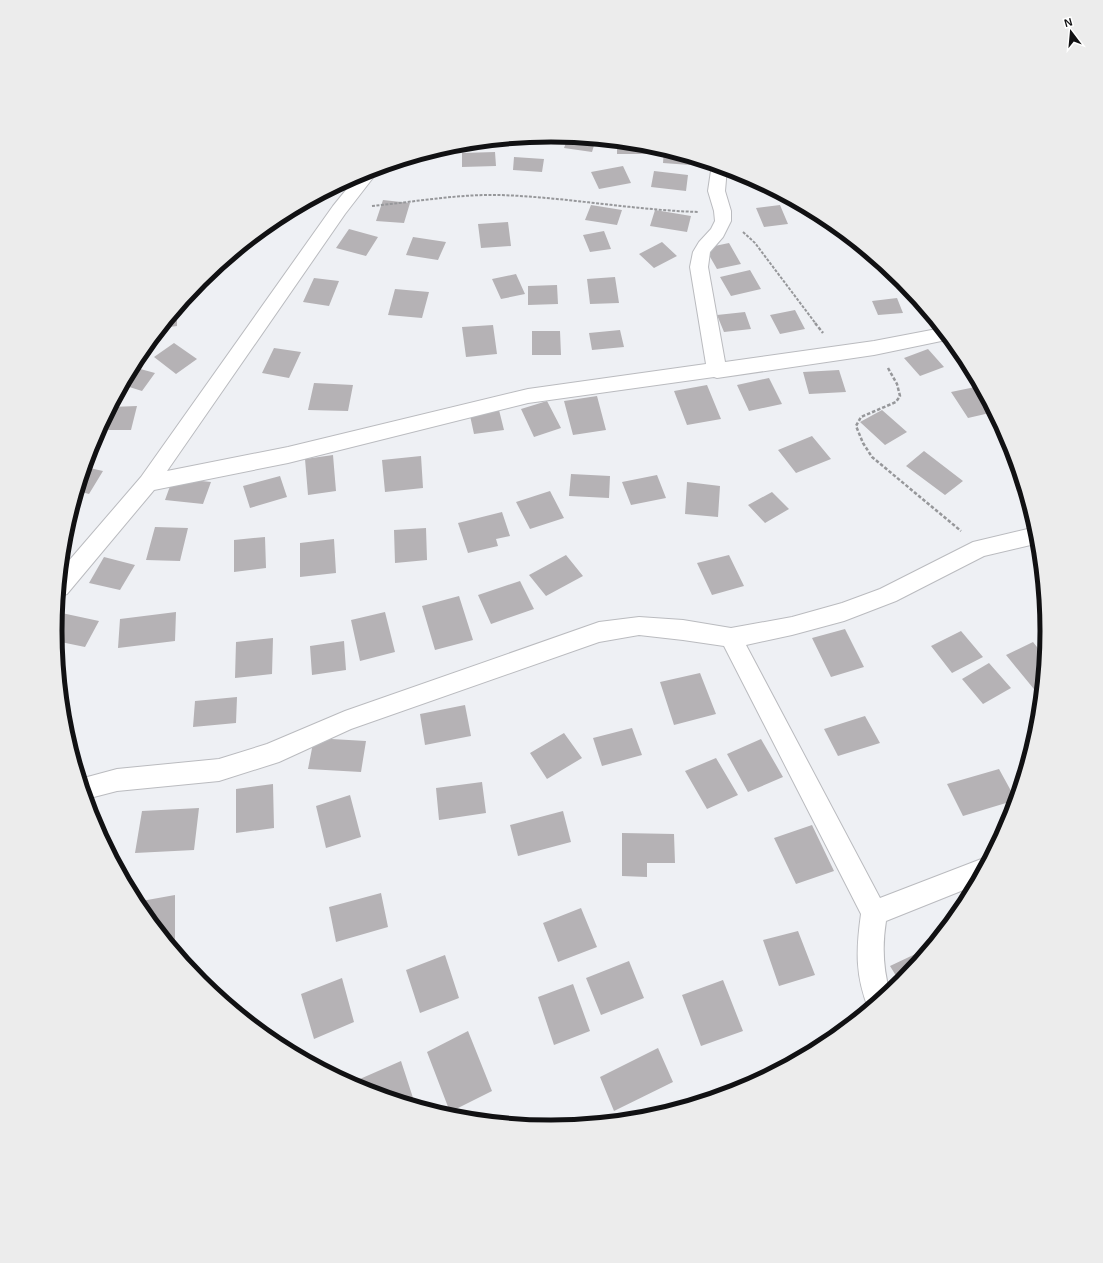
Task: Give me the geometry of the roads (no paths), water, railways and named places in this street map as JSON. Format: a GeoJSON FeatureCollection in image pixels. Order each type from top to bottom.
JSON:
{"type":"FeatureCollection","features":[{"type":"Feature","properties":{"kind":"street"},"geometry":{"type":"LineString","coordinates":[[717,371],[699,267],[699,256],[723,218],[717,193],[718,171]]}},
{"type":"Feature","properties":{"kind":"street"},"geometry":{"type":"LineString","coordinates":[[65,581],[148,483],[339,210],[364,179]]}},
{"type":"Feature","properties":{"kind":"street"},"geometry":{"type":"LineString","coordinates":[[148,483],[288,455],[528,396],[717,371],[874,348],[941,335]]}},
{"type":"Feature","properties":{"kind":"street"},"geometry":{"type":"LineString","coordinates":[[88,788],[117,780],[220,770],[271,754],[345,721],[599,632],[639,626],[683,630],[730,638],[792,626],[844,612],[888,595],[980,548],[1032,536]]}},
{"type":"Feature","properties":{"kind":"street"},"geometry":{"type":"LineString","coordinates":[[730,638],[874,913],[870,941],[871,974],[878,997]]}},
{"type":"Feature","properties":{"kind":"street"},"geometry":{"type":"LineString","coordinates":[[874,913],[977,873]]}}]}
